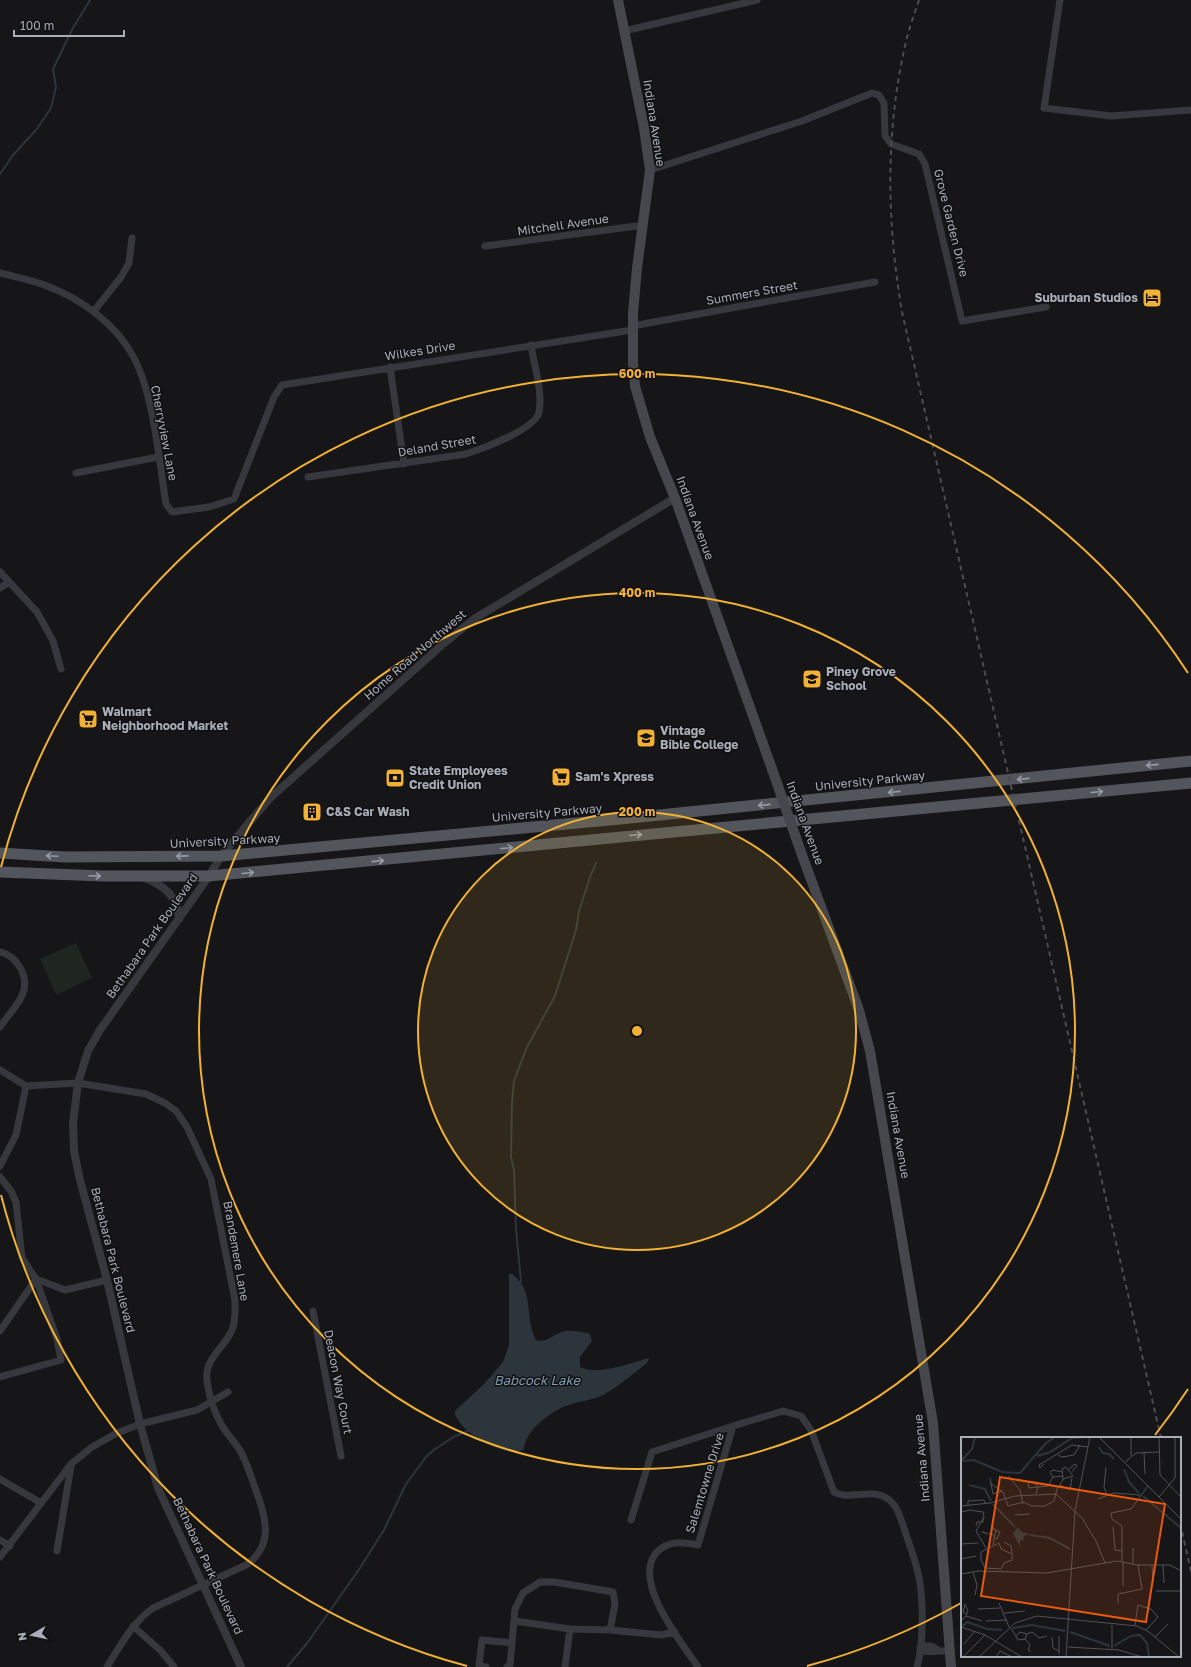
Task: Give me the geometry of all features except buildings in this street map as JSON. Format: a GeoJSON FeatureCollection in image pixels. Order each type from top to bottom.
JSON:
{"type":"FeatureCollection","features":[{"type":"Feature","properties":{"kind":"main road","name":"Indiana Avenue"},"geometry":{"type":"LineString","coordinates":[[618,0],[644,128],[650,170],[644,225],[637,268],[632,328],[633,363],[638,399],[650,437],[675,498],[802,855],[859,1010],[870,1051],[935,1440],[951,1667]]}},
{"type":"Feature","properties":{"kind":"main road","name":"University Parkway"},"geometry":{"type":"LineString","coordinates":[[0,853],[70,857],[221,856],[636,817],[1191,761]]}},
{"type":"Feature","properties":{"kind":"main road"},"geometry":{"type":"LineString","coordinates":[[0,872],[140,876],[209,876],[1191,783]]}},
{"type":"Feature","properties":{"kind":"street"},"geometry":{"type":"LineString","coordinates":[[624,31],[757,0]]}},
{"type":"Feature","properties":{"kind":"street"},"geometry":{"type":"LineString","coordinates":[[1060,0],[1044,108],[1111,116],[1191,110]]}},
{"type":"Feature","properties":{"kind":"street","name":"Grove Garden Drive"},"geometry":{"type":"LineString","coordinates":[[650,170],[802,121],[872,93],[878,95],[884,103],[884,136],[891,144],[919,154],[925,164],[962,321],[1046,307]]}},
{"type":"Feature","properties":{"kind":"street","name":"Mitchell Avenue"},"geometry":{"type":"LineString","coordinates":[[485,246],[644,225]]}},
{"type":"Feature","properties":{"kind":"street"},"geometry":{"type":"LineString","coordinates":[[94,311],[121,277],[129,263],[132,238]]}},
{"type":"Feature","properties":{"kind":"street","name":"Cherryview Lane"},"geometry":{"type":"LineString","coordinates":[[0,273],[47,286],[94,311],[109,325],[134,358],[142,377],[150,406],[166,504],[172,512],[210,507],[234,499],[254,450]]}},
{"type":"Feature","properties":{"kind":"street","name":"Summers Street"},"geometry":{"type":"LineString","coordinates":[[632,328],[875,282]]}},
{"type":"Feature","properties":{"kind":"street","name":"Wilkes Drive"},"geometry":{"type":"LineString","coordinates":[[254,450],[274,397],[282,385],[632,328]]}},
{"type":"Feature","properties":{"kind":"street","name":"Deland Street"},"geometry":{"type":"LineString","coordinates":[[308,477],[466,454],[485,448],[532,424],[539,414],[539,396],[531,345]]}},
{"type":"Feature","properties":{"kind":"street"},"geometry":{"type":"LineString","coordinates":[[390,367],[404,464]]}},
{"type":"Feature","properties":{"kind":"street"},"geometry":{"type":"LineString","coordinates":[[76,472],[158,457]]}},
{"type":"Feature","properties":{"kind":"street","name":"Home Road Northwest"},"geometry":{"type":"LineString","coordinates":[[209,876],[221,856],[270,798],[442,645],[474,619],[675,498]]}},
{"type":"Feature","properties":{"kind":"street"},"geometry":{"type":"LineString","coordinates":[[0,572],[37,612],[53,641],[61,669]]}},
{"type":"Feature","properties":{"kind":"street"},"geometry":{"type":"LineString","coordinates":[[0,588],[9,582]]}},
{"type":"Feature","properties":{"kind":"street"},"geometry":{"type":"LineString","coordinates":[[140,876],[154,882],[173,897],[177,904],[179,919]]}},
{"type":"Feature","properties":{"kind":"street","name":"Bethabara Park Boulevard"},"geometry":{"type":"LineString","coordinates":[[209,876],[100,1030],[88,1051],[78,1083],[73,1123],[74,1151],[80,1180],[107,1280],[140,1424],[158,1488],[241,1667]]}},
{"type":"Feature","properties":{"kind":"street"},"geometry":{"type":"LineString","coordinates":[[0,952],[15,960],[19,965],[24,981],[22,994],[0,1027]]}},
{"type":"Feature","properties":{"kind":"street"},"geometry":{"type":"LineString","coordinates":[[0,1070],[26,1086],[16,1135],[0,1166]]}},
{"type":"Feature","properties":{"kind":"street","name":"Brandemere Lane"},"geometry":{"type":"LineString","coordinates":[[26,1086],[78,1083],[146,1094],[165,1103],[180,1116],[207,1166],[211,1179],[235,1300],[235,1314],[232,1330],[216,1351],[208,1366],[207,1386],[220,1422],[239,1449],[245,1462],[262,1508],[266,1528],[262,1548],[255,1559],[204,1585],[153,1608],[143,1615],[133,1626],[107,1667]]}},
{"type":"Feature","properties":{"kind":"street"},"geometry":{"type":"LineString","coordinates":[[0,1177],[11,1191],[16,1202],[22,1258],[36,1279],[57,1339],[61,1360],[0,1378]]}},
{"type":"Feature","properties":{"kind":"street"},"geometry":{"type":"LineString","coordinates":[[36,1279],[65,1290],[107,1280]]}},
{"type":"Feature","properties":{"kind":"street"},"geometry":{"type":"LineString","coordinates":[[0,1331],[36,1279]]}},
{"type":"Feature","properties":{"kind":"street","name":"Deacon Way Court"},"geometry":{"type":"LineString","coordinates":[[314,1311],[341,1456]]}},
{"type":"Feature","properties":{"kind":"street"},"geometry":{"type":"LineString","coordinates":[[0,1557],[10,1546],[71,1464],[103,1440],[140,1424],[187,1414],[213,1402],[228,1392]]}},
{"type":"Feature","properties":{"kind":"street","name":"Salemtowne Drive"},"geometry":{"type":"LineString","coordinates":[[698,1667],[659,1607],[650,1576],[651,1562],[657,1552],[666,1545],[681,1542],[698,1545],[733,1426],[778,1412],[795,1413],[806,1422],[811,1430],[834,1492],[841,1495],[881,1495],[896,1508],[918,1571],[922,1647],[917,1667]]}},
{"type":"Feature","properties":{"kind":"street"},"geometry":{"type":"LineString","coordinates":[[631,1520],[652,1452],[733,1426]]}},
{"type":"Feature","properties":{"kind":"street"},"geometry":{"type":"LineString","coordinates":[[56,1551],[71,1464]]}},
{"type":"Feature","properties":{"kind":"street"},"geometry":{"type":"LineString","coordinates":[[0,1479],[41,1503]]}},
{"type":"Feature","properties":{"kind":"street"},"geometry":{"type":"LineString","coordinates":[[0,1540],[10,1546]]}},
{"type":"Feature","properties":{"kind":"street"},"geometry":{"type":"LineString","coordinates":[[507,1667],[510,1665],[515,1609],[523,1593],[540,1582],[555,1582],[613,1592],[615,1604],[610,1630]]}},
{"type":"Feature","properties":{"kind":"street"},"geometry":{"type":"LineString","coordinates":[[515,1621],[570,1629],[610,1630],[662,1635],[675,1632]]}},
{"type":"Feature","properties":{"kind":"street"},"geometry":{"type":"LineString","coordinates":[[133,1626],[170,1660],[174,1667]]}},
{"type":"Feature","properties":{"kind":"street"},"geometry":{"type":"LineString","coordinates":[[566,1667],[570,1629]]}},
{"type":"Feature","properties":{"kind":"street"},"geometry":{"type":"LineString","coordinates":[[486,1667],[479,1666],[482,1640],[512,1643]]}},
{"type":"Feature","properties":{"kind":"street"},"geometry":{"type":"LineString","coordinates":[[922,1647],[924,1651],[931,1652],[938,1650],[949,1650]]}},
{"type":"Feature","properties":{"kind":"shaded area"},"geometry":{"type":"Polygon","coordinates":[[[76,943],[92,978],[56,995],[40,959],[76,943]]]}},
{"type":"Feature","properties":{"kind":"water","name":"Babcock Lake"},"geometry":{"type":"Polygon","coordinates":[[[509,1274],[512,1274],[519,1280],[524,1288],[527,1296],[532,1331],[536,1340],[543,1341],[565,1331],[590,1334],[592,1341],[580,1357],[580,1367],[597,1370],[615,1368],[649,1358],[647,1363],[605,1394],[568,1405],[551,1414],[532,1430],[525,1443],[524,1450],[514,1451],[500,1449],[477,1438],[463,1427],[455,1414],[455,1411],[485,1383],[503,1362],[509,1345],[509,1274]]]}},
{"type":"Feature","properties":{"kind":"waterway"},"geometry":{"type":"LineString","coordinates":[[0,174],[13,155],[36,130],[51,108],[56,87],[53,69],[73,28],[90,0]]}},
{"type":"Feature","properties":{"kind":"waterway"},"geometry":{"type":"LineString","coordinates":[[521,1282],[516,1229],[514,1170],[511,1157],[514,1081],[526,1049],[555,996],[576,930],[579,911],[596,863]]}},
{"type":"Feature","properties":{"kind":"waterway"},"geometry":{"type":"LineString","coordinates":[[287,1667],[308,1642],[360,1568],[384,1530],[406,1484],[426,1457],[435,1449],[455,1436],[471,1430]]}},
{"type":"Feature","properties":{"kind":"railway"},"geometry":{"type":"LineString","coordinates":[[919,0],[906,40],[894,112],[891,146],[890,179],[893,246],[902,312],[1161,1437]]}},
{"type":"Feature","properties":{"kind":"railway"},"geometry":{"type":"LineString","coordinates":[[1181,1527],[1191,1571]]}},
{"type":"Feature","properties":{"kind":"place","name":"Suburban Studios"},"geometry":{"type":"Point","coordinates":[1152,298]}},
{"type":"Feature","properties":{"kind":"place","name":"Piney Grove School"},"geometry":{"type":"Point","coordinates":[812,679]}},
{"type":"Feature","properties":{"kind":"place","name":"Walmart Neighborhood Market"},"geometry":{"type":"Point","coordinates":[88,719]}},
{"type":"Feature","properties":{"kind":"place","name":"Vintage Bible College"},"geometry":{"type":"Point","coordinates":[646,738]}},
{"type":"Feature","properties":{"kind":"place","name":"Sam's Xpress"},"geometry":{"type":"Point","coordinates":[561,777]}},
{"type":"Feature","properties":{"kind":"place","name":"State Employees Credit Union"},"geometry":{"type":"Point","coordinates":[395,778]}},
{"type":"Feature","properties":{"kind":"place","name":"C&S Car Wash"},"geometry":{"type":"Point","coordinates":[312,812]}}]}
